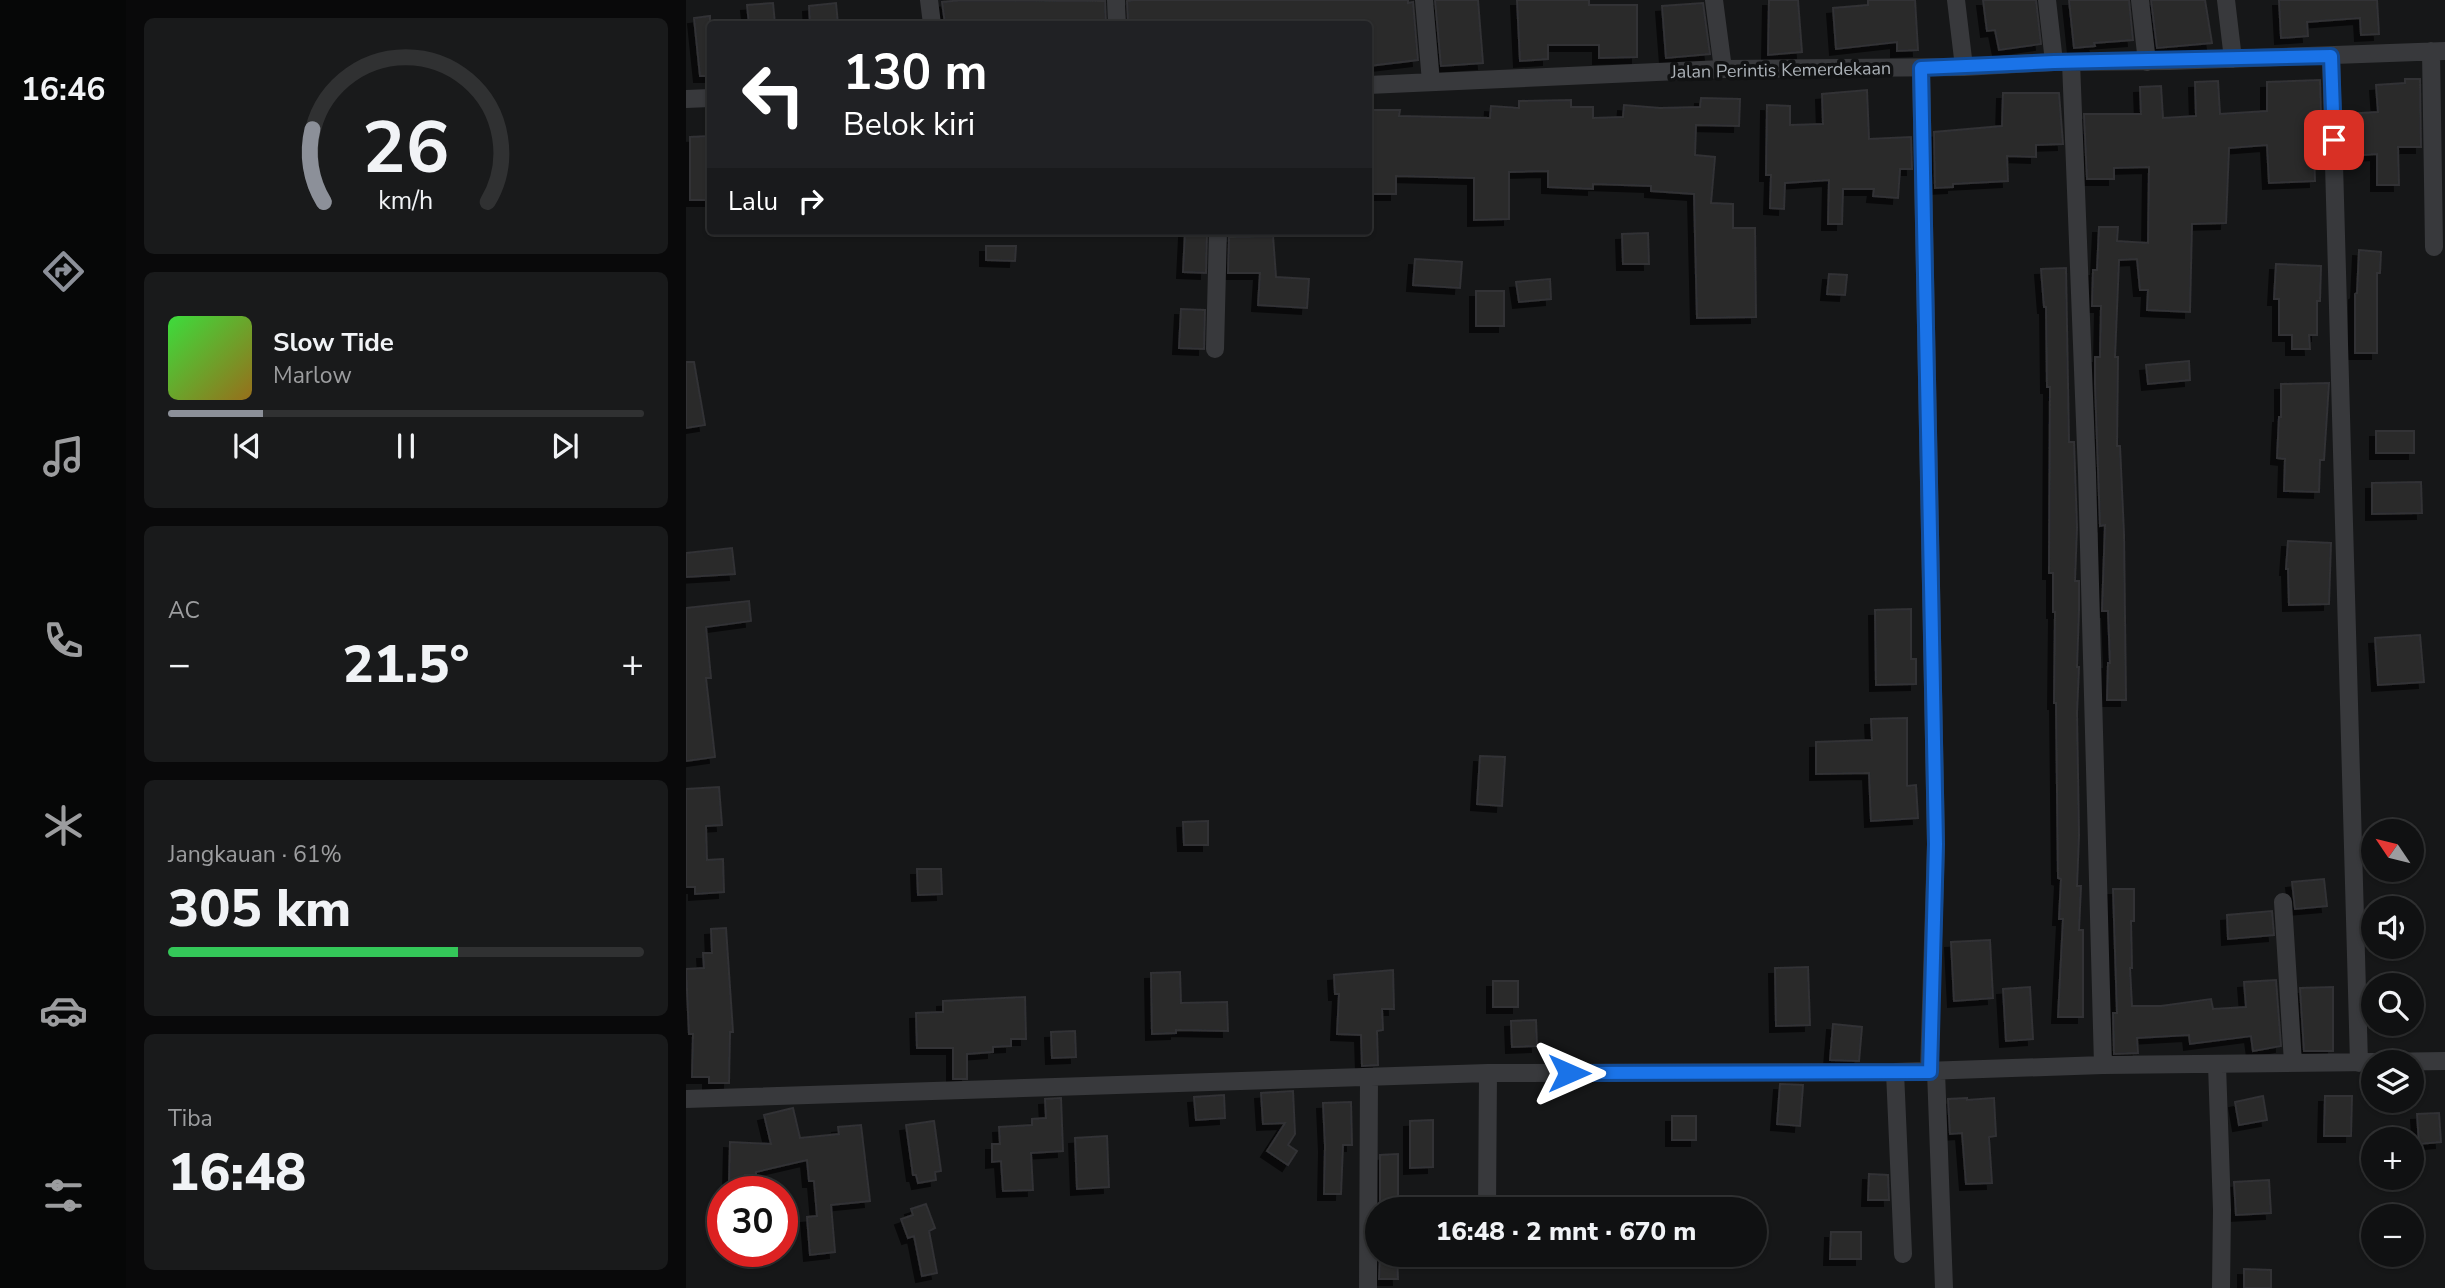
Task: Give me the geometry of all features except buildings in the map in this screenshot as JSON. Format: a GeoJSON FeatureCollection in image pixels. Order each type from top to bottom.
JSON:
{"type":"FeatureCollection","features":[{"type":"Feature","properties":{"kind":"street"},"geometry":{"type":"LineString","coordinates":[[929,0],[932,21]]}},
{"type":"Feature","properties":{"kind":"street"},"geometry":{"type":"LineString","coordinates":[[1116,0],[1117,21]]}},
{"type":"Feature","properties":{"kind":"street"},"geometry":{"type":"LineString","coordinates":[[1424,0],[1432,82]]}},
{"type":"Feature","properties":{"kind":"street"},"geometry":{"type":"LineString","coordinates":[[1714,0],[1723,69]]}},
{"type":"Feature","properties":{"kind":"street"},"geometry":{"type":"LineString","coordinates":[[1956,0],[1964,67]]}},
{"type":"Feature","properties":{"kind":"street"},"geometry":{"type":"LineString","coordinates":[[2047,0],[2062,62],[2087,473],[2103,1065]]}},
{"type":"Feature","properties":{"kind":"street"},"geometry":{"type":"LineString","coordinates":[[2140,0],[2147,62]]}},
{"type":"Feature","properties":{"kind":"street"},"geometry":{"type":"LineString","coordinates":[[2226,0],[2233,59]]}},
{"type":"Feature","properties":{"kind":"street"},"geometry":{"type":"LineString","coordinates":[[2434,247],[2438,51]]}},
{"type":"Feature","properties":{"kind":"street","name":"Jalan Perintis Kemerdekaan"},"geometry":{"type":"LineString","coordinates":[[1372,85],[1723,69],[1964,67],[2438,51]]}},
{"type":"Feature","properties":{"kind":"street"},"geometry":{"type":"LineString","coordinates":[[2331,56],[2370,1050]]}},
{"type":"Feature","properties":{"kind":"street"},"geometry":{"type":"LineString","coordinates":[[1921,68],[1936,844],[1933,1071],[1944,1288]]}},
{"type":"Feature","properties":{"kind":"street"},"geometry":{"type":"LineString","coordinates":[[686,99],[707,98]]}},
{"type":"Feature","properties":{"kind":"street"},"geometry":{"type":"LineString","coordinates":[[1215,349],[1218,235]]}},
{"type":"Feature","properties":{"kind":"street"},"geometry":{"type":"LineString","coordinates":[[2283,902],[2293,1063]]}},
{"type":"Feature","properties":{"kind":"street"},"geometry":{"type":"LineString","coordinates":[[2424,1061],[2445,1061]]}},
{"type":"Feature","properties":{"kind":"street"},"geometry":{"type":"LineString","coordinates":[[686,1099],[1488,1073],[1895,1072],[2103,1065],[2361,1062]]}},
{"type":"Feature","properties":{"kind":"street"},"geometry":{"type":"LineString","coordinates":[[2217,1065],[2222,1210],[2221,1288]]}},
{"type":"Feature","properties":{"kind":"street"},"geometry":{"type":"LineString","coordinates":[[1895,1072],[1903,1254]]}},
{"type":"Feature","properties":{"kind":"street"},"geometry":{"type":"LineString","coordinates":[[1487,1197],[1488,1073]]}},
{"type":"Feature","properties":{"kind":"street"},"geometry":{"type":"LineString","coordinates":[[1368,1287],[1369,1077]]}},
{"type":"Feature","properties":{"kind":"route"},"geometry":{"type":"LineString","coordinates":[[1569,1073],[1930,1072],[1936,844],[1921,68],[2054,62],[2331,56],[2334,140]]}}]}
